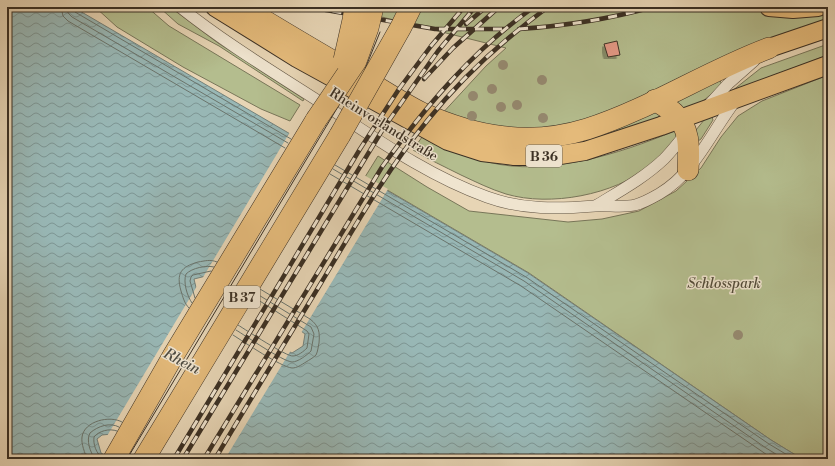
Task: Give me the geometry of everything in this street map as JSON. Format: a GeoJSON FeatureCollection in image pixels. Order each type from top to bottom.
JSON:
{"type":"FeatureCollection","features":[{"type":"Feature","properties":{"kind":"highway","name":"B 36"},"geometry":{"type":"LineString","coordinates":[[242,7],[298,50],[421,112],[463,129],[502,137],[535,138],[570,133],[611,120],[733,63],[769,48]]}},
{"type":"Feature","properties":{"kind":"highway"},"geometry":{"type":"LineString","coordinates":[[316,120],[346,55],[355,7]]}},
{"type":"Feature","properties":{"kind":"highway","name":"B 37"},"geometry":{"type":"LineString","coordinates":[[114,459],[173,356],[316,120],[356,61],[368,28],[373,7]]}},
{"type":"Feature","properties":{"kind":"highway","name":"B 37"},"geometry":{"type":"LineString","coordinates":[[144,459],[340,134],[402,27],[411,7]]}},
{"type":"Feature","properties":{"kind":"highway"},"geometry":{"type":"LineString","coordinates":[[655,100],[674,113],[683,126],[689,153],[688,170]]}},
{"type":"Feature","properties":{"kind":"main road","name":"B 36"},"geometry":{"type":"LineString","coordinates":[[214,7],[298,50],[448,141],[482,152],[514,156],[554,156],[585,151],[683,126],[703,111],[828,65]]}},
{"type":"Feature","properties":{"kind":"main road"},"geometry":{"type":"LineString","coordinates":[[770,7],[793,9],[818,7]]}},
{"type":"Feature","properties":{"kind":"main road","name":"B 36"},"geometry":{"type":"LineString","coordinates":[[769,48],[828,28]]}},
{"type":"Feature","properties":{"kind":"street","name":"Rheinvorlandstraße"},"geometry":{"type":"LineString","coordinates":[[180,7],[223,39],[425,169],[487,198],[522,206],[551,209],[577,209],[594,206],[634,205],[659,194],[672,185],[688,170],[738,98]]}},
{"type":"Feature","properties":{"kind":"street"},"geometry":{"type":"LineString","coordinates":[[703,111],[728,84],[769,48]]}},
{"type":"Feature","properties":{"kind":"street","name":"Rheinvorlandstraße"},"geometry":{"type":"LineString","coordinates":[[594,206],[632,184],[649,172],[664,158],[683,126]]}},
{"type":"Feature","properties":{"kind":"green space"},"geometry":{"type":"Polygon","coordinates":[[[95,7],[147,7],[169,26],[300,105],[290,121],[261,109],[183,67],[117,27],[95,7]]]}},
{"type":"Feature","properties":{"kind":"green space"},"geometry":{"type":"Polygon","coordinates":[[[159,7],[170,7],[218,43],[304,99],[303,101],[219,46],[178,24],[159,7]]]}},
{"type":"Feature","properties":{"kind":"green space"},"geometry":{"type":"Polygon","coordinates":[[[342,7],[828,7],[828,21],[590,119],[535,132],[439,117],[486,66],[506,48],[342,7]]]}},
{"type":"Feature","properties":{"kind":"green space"},"geometry":{"type":"Polygon","coordinates":[[[828,44],[828,55],[732,91],[761,68],[828,44]]]}},
{"type":"Feature","properties":{"kind":"green space","name":"Schlosspark"},"geometry":{"type":"Polygon","coordinates":[[[828,75],[828,459],[802,459],[771,440],[529,273],[365,177],[378,156],[469,211],[568,222],[602,219],[639,211],[676,191],[701,168],[721,137],[738,116],[762,101],[828,75]]]}},
{"type":"Feature","properties":{"kind":"green space"},"geometry":{"type":"Polygon","coordinates":[[[719,78],[722,85],[703,101],[682,110],[673,101],[719,78]]]}},
{"type":"Feature","properties":{"kind":"green space"},"geometry":{"type":"Polygon","coordinates":[[[650,111],[667,114],[609,136],[584,142],[583,138],[650,111]]]}},
{"type":"Feature","properties":{"kind":"green space"},"geometry":{"type":"Polygon","coordinates":[[[712,117],[713,120],[701,139],[698,141],[696,130],[704,120],[712,117]]]}},
{"type":"Feature","properties":{"kind":"green space"},"geometry":{"type":"Polygon","coordinates":[[[674,131],[677,132],[677,136],[668,148],[650,166],[635,176],[600,191],[581,196],[561,198],[523,198],[506,194],[461,175],[413,150],[422,137],[441,146],[488,162],[510,166],[534,167],[558,165],[607,155],[653,140],[674,131]]]}},
{"type":"Feature","properties":{"kind":"water","name":"Rhein"},"geometry":{"type":"Polygon","coordinates":[[[7,7],[73,7],[528,273],[771,440],[802,459],[154,459],[112,434],[102,435],[97,439],[101,453],[111,459],[7,459],[7,7]],[[210,275],[194,279],[198,296],[292,353],[303,346],[305,334],[210,275]]]}},
{"type":"Feature","properties":{"kind":"pier"},"geometry":{"type":"Polygon","coordinates":[[[290,132],[388,189],[301,333],[209,277],[202,279],[290,132]]]}},
{"type":"Feature","properties":{"kind":"pier"},"geometry":{"type":"Polygon","coordinates":[[[197,286],[200,295],[291,350],[225,459],[150,459],[112,436],[107,436],[197,286]]]}},
{"type":"Feature","properties":{"kind":"building"},"geometry":{"type":"Polygon","coordinates":[[[617,41],[620,55],[608,57],[604,44],[617,41]]]}},
{"type":"Feature","properties":{"kind":"tram line"},"geometry":{"type":"LineString","coordinates":[[127,459],[345,95],[371,41],[382,7]]}},
{"type":"Feature","properties":{"kind":"tram line"},"geometry":{"type":"LineString","coordinates":[[365,69],[380,32]]}},
{"type":"Feature","properties":{"kind":"railway"},"geometry":{"type":"LineString","coordinates":[[315,7],[435,29],[505,29]]}},
{"type":"Feature","properties":{"kind":"railway"},"geometry":{"type":"LineString","coordinates":[[174,459],[360,149],[399,89],[431,46],[464,7]]}},
{"type":"Feature","properties":{"kind":"railway"},"geometry":{"type":"LineString","coordinates":[[183,459],[383,129],[438,51],[475,7]]}},
{"type":"Feature","properties":{"kind":"railway"},"geometry":{"type":"LineString","coordinates":[[466,24],[486,7]]}},
{"type":"Feature","properties":{"kind":"railway"},"geometry":{"type":"LineString","coordinates":[[424,79],[453,48],[499,7]]}},
{"type":"Feature","properties":{"kind":"railway"},"geometry":{"type":"LineString","coordinates":[[204,459],[382,167],[398,145],[433,101],[470,61],[534,7]]}},
{"type":"Feature","properties":{"kind":"railway"},"geometry":{"type":"LineString","coordinates":[[215,459],[358,221],[412,140],[440,105],[469,74],[499,46],[548,7]]}},
{"type":"Feature","properties":{"kind":"railway"},"geometry":{"type":"LineString","coordinates":[[519,29],[587,21],[653,7]]}}]}
